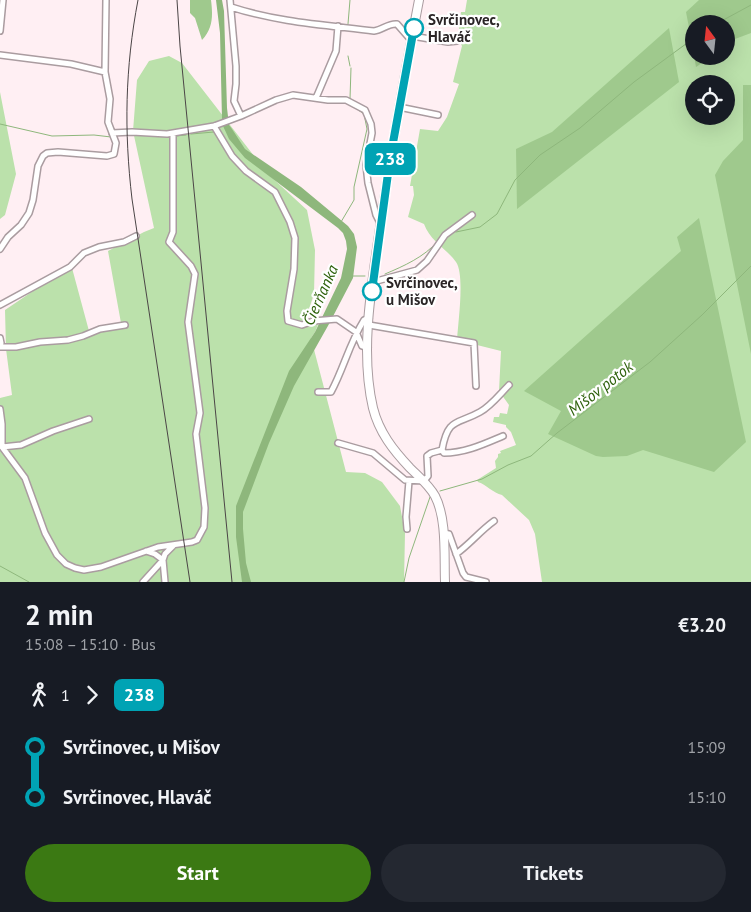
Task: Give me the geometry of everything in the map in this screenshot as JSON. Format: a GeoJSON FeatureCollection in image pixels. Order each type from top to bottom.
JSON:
{"type":"FeatureCollection","features":[{"type":"Feature","properties":{"kind":"main road"},"geometry":{"type":"LineString","coordinates":[[419,0],[380,223],[368,348],[370,390],[377,420],[391,446],[433,492],[438,506],[441,516],[445,582]]}},
{"type":"Feature","properties":{"kind":"street"},"geometry":{"type":"LineString","coordinates":[[0,31],[3,0]]}},
{"type":"Feature","properties":{"kind":"street"},"geometry":{"type":"LineString","coordinates":[[0,249],[29,213],[38,166],[43,156],[47,153],[58,152],[81,155],[110,156],[114,154],[116,143],[108,122],[110,99],[105,72],[106,0]]}},
{"type":"Feature","properties":{"kind":"street"},"geometry":{"type":"LineString","coordinates":[[230,0],[236,66],[234,101],[239,117]]}},
{"type":"Feature","properties":{"kind":"street"},"geometry":{"type":"LineString","coordinates":[[231,7],[249,13],[290,20],[374,31],[388,25],[397,24],[412,38],[448,42],[457,41]]}},
{"type":"Feature","properties":{"kind":"street"},"geometry":{"type":"LineString","coordinates":[[316,98],[336,51],[338,26]]}},
{"type":"Feature","properties":{"kind":"street"},"geometry":{"type":"LineString","coordinates":[[0,55],[71,64],[105,72]]}},
{"type":"Feature","properties":{"kind":"street"},"geometry":{"type":"LineString","coordinates":[[112,133],[173,133],[214,126],[276,100],[293,95],[346,100],[365,110],[368,116],[372,134],[366,165],[368,183],[376,216],[380,223]]}},
{"type":"Feature","properties":{"kind":"street"},"geometry":{"type":"LineString","coordinates":[[399,107],[438,115]]}},
{"type":"Feature","properties":{"kind":"street"},"geometry":{"type":"LineString","coordinates":[[214,126],[232,156],[246,171],[275,192],[290,222],[295,238],[294,269],[288,321],[302,325],[313,321],[337,319],[356,332],[362,346],[368,348]]}},
{"type":"Feature","properties":{"kind":"street"},"geometry":{"type":"LineString","coordinates":[[0,409],[2,447],[25,478],[45,533],[57,555],[66,564],[84,570],[101,567],[158,547],[192,542],[200,536],[204,527],[205,508],[196,434],[200,413],[188,322],[195,274],[191,266],[169,242],[173,232],[173,133]]}},
{"type":"Feature","properties":{"kind":"street"},"geometry":{"type":"LineString","coordinates":[[373,282],[417,270],[427,261],[445,235],[472,215]]}},
{"type":"Feature","properties":{"kind":"street"},"geometry":{"type":"LineString","coordinates":[[0,305],[70,267],[84,253],[100,247],[124,242],[136,236]]}},
{"type":"Feature","properties":{"kind":"street"},"geometry":{"type":"LineString","coordinates":[[318,392],[330,392],[340,374],[356,332],[364,320],[474,343],[476,386]]}},
{"type":"Feature","properties":{"kind":"street"},"geometry":{"type":"LineString","coordinates":[[0,338],[2,343],[0,347],[16,347],[40,342],[68,340],[96,330],[125,325]]}},
{"type":"Feature","properties":{"kind":"street"},"geometry":{"type":"LineString","coordinates":[[442,450],[444,440],[452,425],[457,421],[480,412],[508,385]]}},
{"type":"Feature","properties":{"kind":"street"},"geometry":{"type":"LineString","coordinates":[[2,447],[21,445],[53,431],[89,419]]}},
{"type":"Feature","properties":{"kind":"street"},"geometry":{"type":"LineString","coordinates":[[338,443],[373,453],[409,481],[424,481],[428,476],[427,456],[430,453],[442,450],[444,453],[453,453],[481,446],[503,436]]}},
{"type":"Feature","properties":{"kind":"street"},"geometry":{"type":"LineString","coordinates":[[407,529],[409,481]]}},
{"type":"Feature","properties":{"kind":"street"},"geometry":{"type":"LineString","coordinates":[[456,554],[469,545],[484,528],[494,521]]}},
{"type":"Feature","properties":{"kind":"street"},"geometry":{"type":"LineString","coordinates":[[442,533],[449,534],[466,577],[486,582]]}},
{"type":"Feature","properties":{"kind":"street"},"geometry":{"type":"LineString","coordinates":[[165,582],[163,560],[165,554],[175,545]]}},
{"type":"Feature","properties":{"kind":"street"},"geometry":{"type":"LineString","coordinates":[[146,551],[155,554],[163,560]]}},
{"type":"Feature","properties":{"kind":"street"},"geometry":{"type":"LineString","coordinates":[[143,582],[163,560]]}},
{"type":"Feature","properties":{"kind":"shaded area"},"geometry":{"type":"Polygon","coordinates":[[[190,0],[211,0],[211,22],[202,40],[195,18],[190,13],[190,0]]]}},
{"type":"Feature","properties":{"kind":"shaded area"},"geometry":{"type":"Polygon","coordinates":[[[216,0],[222,0],[224,11],[229,125],[245,149],[301,187],[348,226],[354,234],[357,247],[353,278],[294,386],[269,443],[243,512],[246,563],[251,582],[242,582],[236,537],[236,506],[289,371],[315,332],[341,278],[347,249],[343,233],[338,228],[245,158],[229,139],[222,119],[220,33],[216,0]]]}},
{"type":"Feature","properties":{"kind":"shaded area"},"geometry":{"type":"Polygon","coordinates":[[[467,0],[751,0],[751,582],[542,582],[535,534],[529,520],[502,495],[478,482],[477,480],[496,468],[495,461],[498,454],[501,453],[500,451],[516,445],[506,425],[493,422],[494,417],[499,417],[500,413],[507,414],[509,405],[499,391],[501,351],[457,340],[461,288],[459,268],[452,257],[430,235],[424,224],[408,217],[414,195],[413,186],[410,186],[420,129],[438,131],[447,117],[459,84],[453,82],[462,46],[458,39],[461,12],[465,12],[467,0]]]}},
{"type":"Feature","properties":{"kind":"shaded area"},"geometry":{"type":"Polygon","coordinates":[[[699,0],[751,0],[751,33],[735,39],[735,15],[687,15],[686,12],[699,0]]]}},
{"type":"Feature","properties":{"kind":"shaded area"},"geometry":{"type":"Polygon","coordinates":[[[669,28],[679,82],[517,209],[516,149],[552,132],[669,28]]]}},
{"type":"Feature","properties":{"kind":"shaded area"},"geometry":{"type":"Polygon","coordinates":[[[169,56],[182,63],[268,174],[307,210],[315,250],[314,294],[306,318],[308,324],[319,322],[311,338],[346,472],[365,473],[382,482],[400,506],[405,533],[404,582],[0,582],[0,398],[12,395],[6,349],[5,310],[42,285],[72,268],[89,331],[121,323],[108,251],[154,228],[133,131],[137,80],[149,61],[169,56]]]}},
{"type":"Feature","properties":{"kind":"shaded area"},"geometry":{"type":"Polygon","coordinates":[[[743,85],[751,85],[751,354],[715,175],[723,161],[743,140],[743,85]]]}},
{"type":"Feature","properties":{"kind":"shaded area"},"geometry":{"type":"Polygon","coordinates":[[[0,92],[16,174],[5,215],[0,219],[0,92]]]}},
{"type":"Feature","properties":{"kind":"shaded area"},"geometry":{"type":"Polygon","coordinates":[[[699,218],[746,442],[714,472],[643,450],[627,456],[596,456],[548,434],[561,411],[524,391],[681,251],[677,237],[699,218]]]}},
{"type":"Feature","properties":{"kind":"waterway"},"geometry":{"type":"LineString","coordinates":[[348,24],[350,0]]}},
{"type":"Feature","properties":{"kind":"waterway"},"geometry":{"type":"LineString","coordinates":[[733,15],[751,5]]}},
{"type":"Feature","properties":{"kind":"waterway"},"geometry":{"type":"LineString","coordinates":[[456,232],[480,227],[497,214],[515,180],[540,155],[580,128],[634,82],[685,45]]}},
{"type":"Feature","properties":{"kind":"waterway"},"geometry":{"type":"LineString","coordinates":[[348,56],[350,66]]}},
{"type":"Feature","properties":{"kind":"waterway"},"geometry":{"type":"LineString","coordinates":[[350,99],[351,68]]}},
{"type":"Feature","properties":{"kind":"waterway"},"geometry":{"type":"LineString","coordinates":[[341,222],[354,200],[354,187],[367,129],[364,114],[351,105]]}},
{"type":"Feature","properties":{"kind":"waterway"},"geometry":{"type":"LineString","coordinates":[[0,124],[52,136],[94,135],[111,137]]}},
{"type":"Feature","properties":{"kind":"waterway"},"geometry":{"type":"LineString","coordinates":[[191,134],[214,132]]}},
{"type":"Feature","properties":{"kind":"waterway"},"geometry":{"type":"LineString","coordinates":[[176,136],[186,135]]}},
{"type":"Feature","properties":{"kind":"waterway"},"geometry":{"type":"LineString","coordinates":[[385,274],[420,257],[437,242]]}},
{"type":"Feature","properties":{"kind":"waterway","name":"Mišov potok"},"geometry":{"type":"LineString","coordinates":[[440,491],[482,479],[508,465],[531,456],[557,433],[650,362],[702,315],[751,266]]}},
{"type":"Feature","properties":{"kind":"waterway"},"geometry":{"type":"LineString","coordinates":[[353,276],[365,276]]}},
{"type":"Feature","properties":{"kind":"waterway","name":"Mišov potok"},"geometry":{"type":"LineString","coordinates":[[404,582],[409,558],[430,497]]}},
{"type":"Feature","properties":{"kind":"waterway"},"geometry":{"type":"LineString","coordinates":[[0,566],[29,582]]}},
{"type":"Feature","properties":{"kind":"railway"},"geometry":{"type":"LineString","coordinates":[[138,0],[128,75],[129,174],[190,582]]}},
{"type":"Feature","properties":{"kind":"railway"},"geometry":{"type":"LineString","coordinates":[[177,0],[232,582]]}},
{"type":"Feature","properties":{"kind":"bus line","name":"238"},"geometry":{"type":"LineString","coordinates":[[372,291],[390,159],[414,28]]}},
{"type":"Feature","properties":{"kind":"place","name":"Svrčinovec, Hlaváč"},"geometry":{"type":"Point","coordinates":[414,28]}},
{"type":"Feature","properties":{"kind":"place","name":"Svrčinovec, u Mišov"},"geometry":{"type":"Point","coordinates":[372,291]}},
{"type":"Feature","properties":{"kind":"water label","name":"Čierňanka"},"geometry":{"type":"Point","coordinates":[320,295]}}]}
